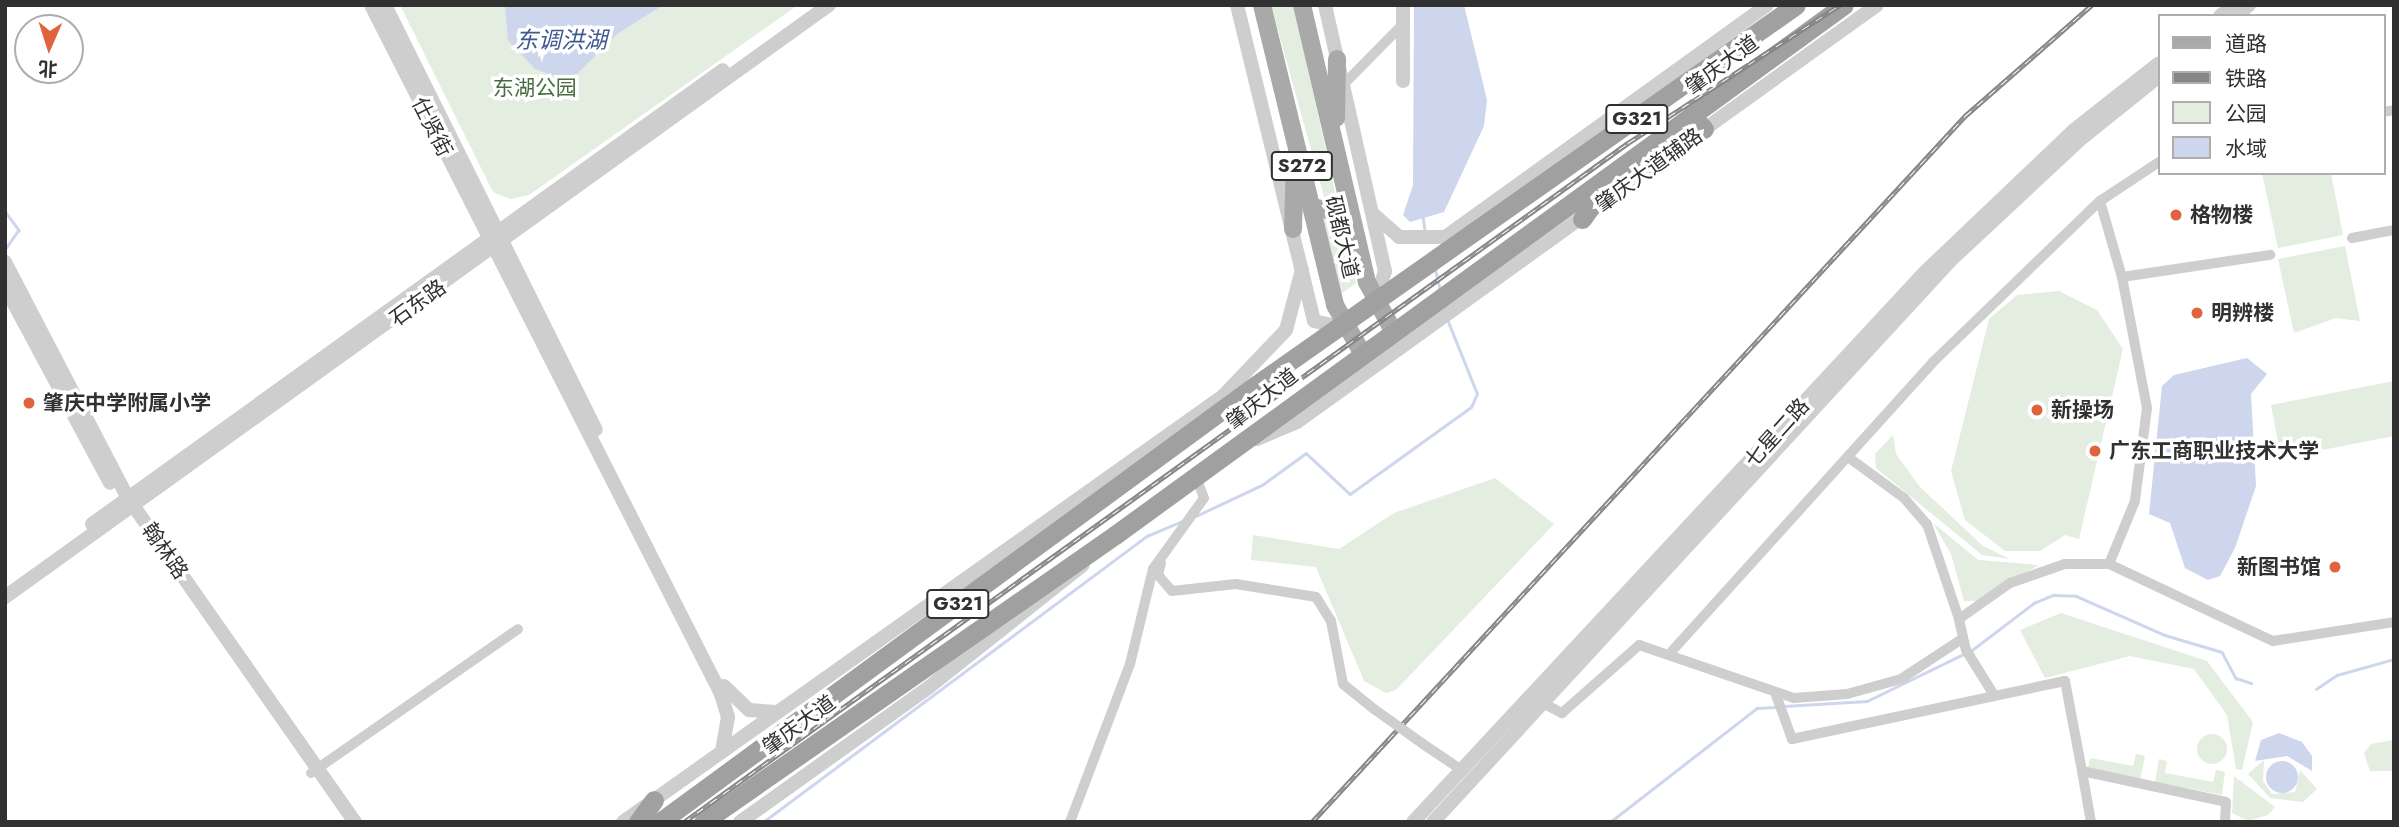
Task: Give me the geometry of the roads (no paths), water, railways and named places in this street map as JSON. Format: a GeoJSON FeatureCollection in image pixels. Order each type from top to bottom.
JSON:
{"type":"FeatureCollection","features":[{"type":"Feature","properties":{"kind":"highway","name":"肇庆大道"},"geometry":{"type":"LineString","coordinates":[[660,822],[1256,385],[1424,272],[1446,246],[1477,233],[1796,5]]}},
{"type":"Feature","properties":{"kind":"highway","name":"肇庆大道"},"geometry":{"type":"LineString","coordinates":[[703,822],[1196,477],[1361,351],[1620,165],[1698,122],[1844,5]]}},
{"type":"Feature","properties":{"kind":"highway"},"geometry":{"type":"LineString","coordinates":[[1582,219],[1620,165]]}},
{"type":"Feature","properties":{"kind":"highway"},"geometry":{"type":"LineString","coordinates":[[638,822],[653,800]]}},
{"type":"Feature","properties":{"kind":"main road","name":"砚都大道"},"geometry":{"type":"LineString","coordinates":[[1262,5],[1343,327],[1361,351]]}},
{"type":"Feature","properties":{"kind":"main road","name":"砚都大道"},"geometry":{"type":"LineString","coordinates":[[1301,5],[1375,305],[1392,329]]}},
{"type":"Feature","properties":{"kind":"main road"},"geometry":{"type":"LineString","coordinates":[[1335,146],[1337,59]]}},
{"type":"Feature","properties":{"kind":"main road"},"geometry":{"type":"LineString","coordinates":[[1293,229],[1295,142]]}},
{"type":"Feature","properties":{"kind":"main road"},"geometry":{"type":"LineString","coordinates":[[1312,207],[1332,211],[1348,200]]}},
{"type":"Feature","properties":{"kind":"street","name":"仕贤街"},"geometry":{"type":"LineString","coordinates":[[371,5],[495,240]]}},
{"type":"Feature","properties":{"kind":"street"},"geometry":{"type":"LineString","coordinates":[[384,5],[495,240],[721,694],[728,717],[722,750]]}},
{"type":"Feature","properties":{"kind":"street","name":"石东路"},"geometry":{"type":"LineString","coordinates":[[5,597],[813,5]]}},
{"type":"Feature","properties":{"kind":"street","name":"石东路"},"geometry":{"type":"LineString","coordinates":[[495,240],[829,5]]}},
{"type":"Feature","properties":{"kind":"street"},"geometry":{"type":"LineString","coordinates":[[1237,5],[1314,321],[1343,327]]}},
{"type":"Feature","properties":{"kind":"street"},"geometry":{"type":"LineString","coordinates":[[1325,5],[1385,271],[1375,305]]}},
{"type":"Feature","properties":{"kind":"street"},"geometry":{"type":"LineString","coordinates":[[1403,5],[1403,81]]}},
{"type":"Feature","properties":{"kind":"street"},"geometry":{"type":"LineString","coordinates":[[1370,210],[1390,232],[1446,246],[1506,195],[1767,5]]}},
{"type":"Feature","properties":{"kind":"street","name":"肇庆大道辅路"},"geometry":{"type":"LineString","coordinates":[[1237,447],[1297,422],[1582,219],[1698,122],[1877,5]]}},
{"type":"Feature","properties":{"kind":"street"},"geometry":{"type":"LineString","coordinates":[[1343,85],[1403,24]]}},
{"type":"Feature","properties":{"kind":"street","name":"七星二路"},"geometry":{"type":"LineString","coordinates":[[1433,822],[1693,534],[1924,272],[2074,130],[2158,63]]}},
{"type":"Feature","properties":{"kind":"street","name":"七星二路"},"geometry":{"type":"LineString","coordinates":[[1413,822],[1460,769],[1693,534],[1951,260],[2158,77]]}},
{"type":"Feature","properties":{"kind":"street"},"geometry":{"type":"LineString","coordinates":[[1672,651],[1933,362],[2100,201],[2158,163]]}},
{"type":"Feature","properties":{"kind":"street"},"geometry":{"type":"LineString","coordinates":[[1477,233],[1506,195]]}},
{"type":"Feature","properties":{"kind":"street"},"geometry":{"type":"LineString","coordinates":[[2100,201],[2122,277],[2147,426],[2135,501],[2109,564]]}},
{"type":"Feature","properties":{"kind":"street"},"geometry":{"type":"LineString","coordinates":[[2352,238],[2394,230]]}},
{"type":"Feature","properties":{"kind":"street"},"geometry":{"type":"LineString","coordinates":[[495,240],[725,688],[749,710],[776,712]]}},
{"type":"Feature","properties":{"kind":"street"},"geometry":{"type":"LineString","coordinates":[[2122,277],[2270,254]]}},
{"type":"Feature","properties":{"kind":"street","name":"翰林路"},"geometry":{"type":"LineString","coordinates":[[5,262],[128,505]]}},
{"type":"Feature","properties":{"kind":"street"},"geometry":{"type":"LineString","coordinates":[[1200,426],[1223,396],[1286,330],[1302,270]]}},
{"type":"Feature","properties":{"kind":"street","name":"翰林路"},"geometry":{"type":"LineString","coordinates":[[5,287],[128,505],[314,771],[346,822]]}},
{"type":"Feature","properties":{"kind":"street"},"geometry":{"type":"LineString","coordinates":[[623,822],[1223,396],[1256,385]]}},
{"type":"Feature","properties":{"kind":"street"},"geometry":{"type":"LineString","coordinates":[[1848,457],[1904,498],[1927,524],[1959,619],[1964,644],[1994,695]]}},
{"type":"Feature","properties":{"kind":"street"},"geometry":{"type":"LineString","coordinates":[[1070,822],[1130,664],[1153,569],[1164,547],[1203,498],[1196,477]]}},
{"type":"Feature","properties":{"kind":"street","name":"石东路"},"geometry":{"type":"LineString","coordinates":[[5,586],[128,505]]}},
{"type":"Feature","properties":{"kind":"street"},"geometry":{"type":"LineString","coordinates":[[740,822],[1058,590],[1115,535]]}},
{"type":"Feature","properties":{"kind":"street"},"geometry":{"type":"LineString","coordinates":[[1164,547],[1158,575],[1172,591],[1236,584],[1316,597],[1331,621],[1343,684],[1460,769]]}},
{"type":"Feature","properties":{"kind":"street"},"geometry":{"type":"LineString","coordinates":[[1959,619],[2028,574],[2065,564],[2109,564],[2273,641],[2394,622]]}},
{"type":"Feature","properties":{"kind":"street"},"geometry":{"type":"LineString","coordinates":[[314,771],[518,629]]}},
{"type":"Feature","properties":{"kind":"street"},"geometry":{"type":"LineString","coordinates":[[1541,702],[1562,713],[1639,645],[1672,651],[1776,695],[1872,689],[1937,661],[1964,644]]}},
{"type":"Feature","properties":{"kind":"street"},"geometry":{"type":"LineString","coordinates":[[1776,695],[1792,739],[2065,681],[2091,822]]}},
{"type":"Feature","properties":{"kind":"street","name":"翰林路"},"geometry":{"type":"LineString","coordinates":[[314,771],[355,822]]}},
{"type":"Feature","properties":{"kind":"street"},"geometry":{"type":"LineString","coordinates":[[2082,771],[2226,802],[2225,822]]}},
{"type":"Feature","properties":{"kind":"water","name":"东调洪湖"},"geometry":{"type":"Polygon","coordinates":[[[505,5],[663,5],[617,34],[577,74],[557,77],[535,69],[508,40],[505,5]]]}},
{"type":"Feature","properties":{"kind":"water"},"geometry":{"type":"Polygon","coordinates":[[[1414,5],[1464,5],[1487,100],[1484,126],[1444,212],[1410,222],[1403,215],[1413,185],[1414,5]]]}},
{"type":"Feature","properties":{"kind":"water"},"geometry":{"type":"Polygon","coordinates":[[[2247,358],[2267,374],[2251,394],[2256,486],[2235,548],[2220,576],[2208,580],[2185,568],[2170,523],[2149,514],[2162,386],[2174,375],[2247,358]]]}},
{"type":"Feature","properties":{"kind":"water"},"geometry":{"type":"Polygon","coordinates":[[[2279,733],[2302,742],[2312,756],[2312,771],[2287,756],[2255,761],[2261,740],[2279,733]]]}},
{"type":"Feature","properties":{"kind":"water"},"geometry":{"type":"Polygon","coordinates":[[[2282,761],[2293,766],[2298,777],[2293,788],[2282,793],[2271,788],[2266,777],[2271,766],[2282,761]]]}},
{"type":"Feature","properties":{"kind":"waterway"},"geometry":{"type":"LineString","coordinates":[[5,211],[19,230],[5,250]]}},
{"type":"Feature","properties":{"kind":"waterway"},"geometry":{"type":"LineString","coordinates":[[1423,216],[1425,230]]}},
{"type":"Feature","properties":{"kind":"waterway"},"geometry":{"type":"LineString","coordinates":[[1435,267],[1440,288]]}},
{"type":"Feature","properties":{"kind":"waterway"},"geometry":{"type":"LineString","coordinates":[[1196,516],[1262,485],[1306,453],[1350,494],[1471,407],[1477,394],[1448,322]]}},
{"type":"Feature","properties":{"kind":"waterway"},"geometry":{"type":"LineString","coordinates":[[763,822],[1147,536],[1183,521]]}},
{"type":"Feature","properties":{"kind":"waterway"},"geometry":{"type":"LineString","coordinates":[[1972,650],[2034,603],[2053,595],[2076,596],[2165,635],[2222,652],[2236,678],[2251,683]]}},
{"type":"Feature","properties":{"kind":"waterway"},"geometry":{"type":"LineString","coordinates":[[1784,706],[1867,701],[1966,653]]}},
{"type":"Feature","properties":{"kind":"waterway"},"geometry":{"type":"LineString","coordinates":[[2316,689],[2337,675],[2394,659]]}},
{"type":"Feature","properties":{"kind":"waterway"},"geometry":{"type":"LineString","coordinates":[[1610,822],[1757,708],[1778,707]]}},
{"type":"Feature","properties":{"kind":"railway"},"geometry":{"type":"LineString","coordinates":[[684,822],[1628,143],[1840,5]]}},
{"type":"Feature","properties":{"kind":"railway"},"geometry":{"type":"LineString","coordinates":[[1312,822],[1965,116],[2092,5]]}},
{"type":"Feature","properties":{"kind":"place","name":"格物楼"},"geometry":{"type":"Point","coordinates":[2176,215]}},
{"type":"Feature","properties":{"kind":"place","name":"明辨楼"},"geometry":{"type":"Point","coordinates":[2197,313]}},
{"type":"Feature","properties":{"kind":"place","name":"肇庆中学附属小学"},"geometry":{"type":"Point","coordinates":[29,403]}},
{"type":"Feature","properties":{"kind":"place","name":"新操场"},"geometry":{"type":"Point","coordinates":[2037,410]}},
{"type":"Feature","properties":{"kind":"place","name":"广东工商职业技术大学"},"geometry":{"type":"Point","coordinates":[2095,451]}},
{"type":"Feature","properties":{"kind":"place","name":"新图书馆"},"geometry":{"type":"Point","coordinates":[2335,567]}},
{"type":"Feature","properties":{"kind":"park label","name":"东湖公园"},"geometry":{"type":"Point","coordinates":[535,88]}}]}
